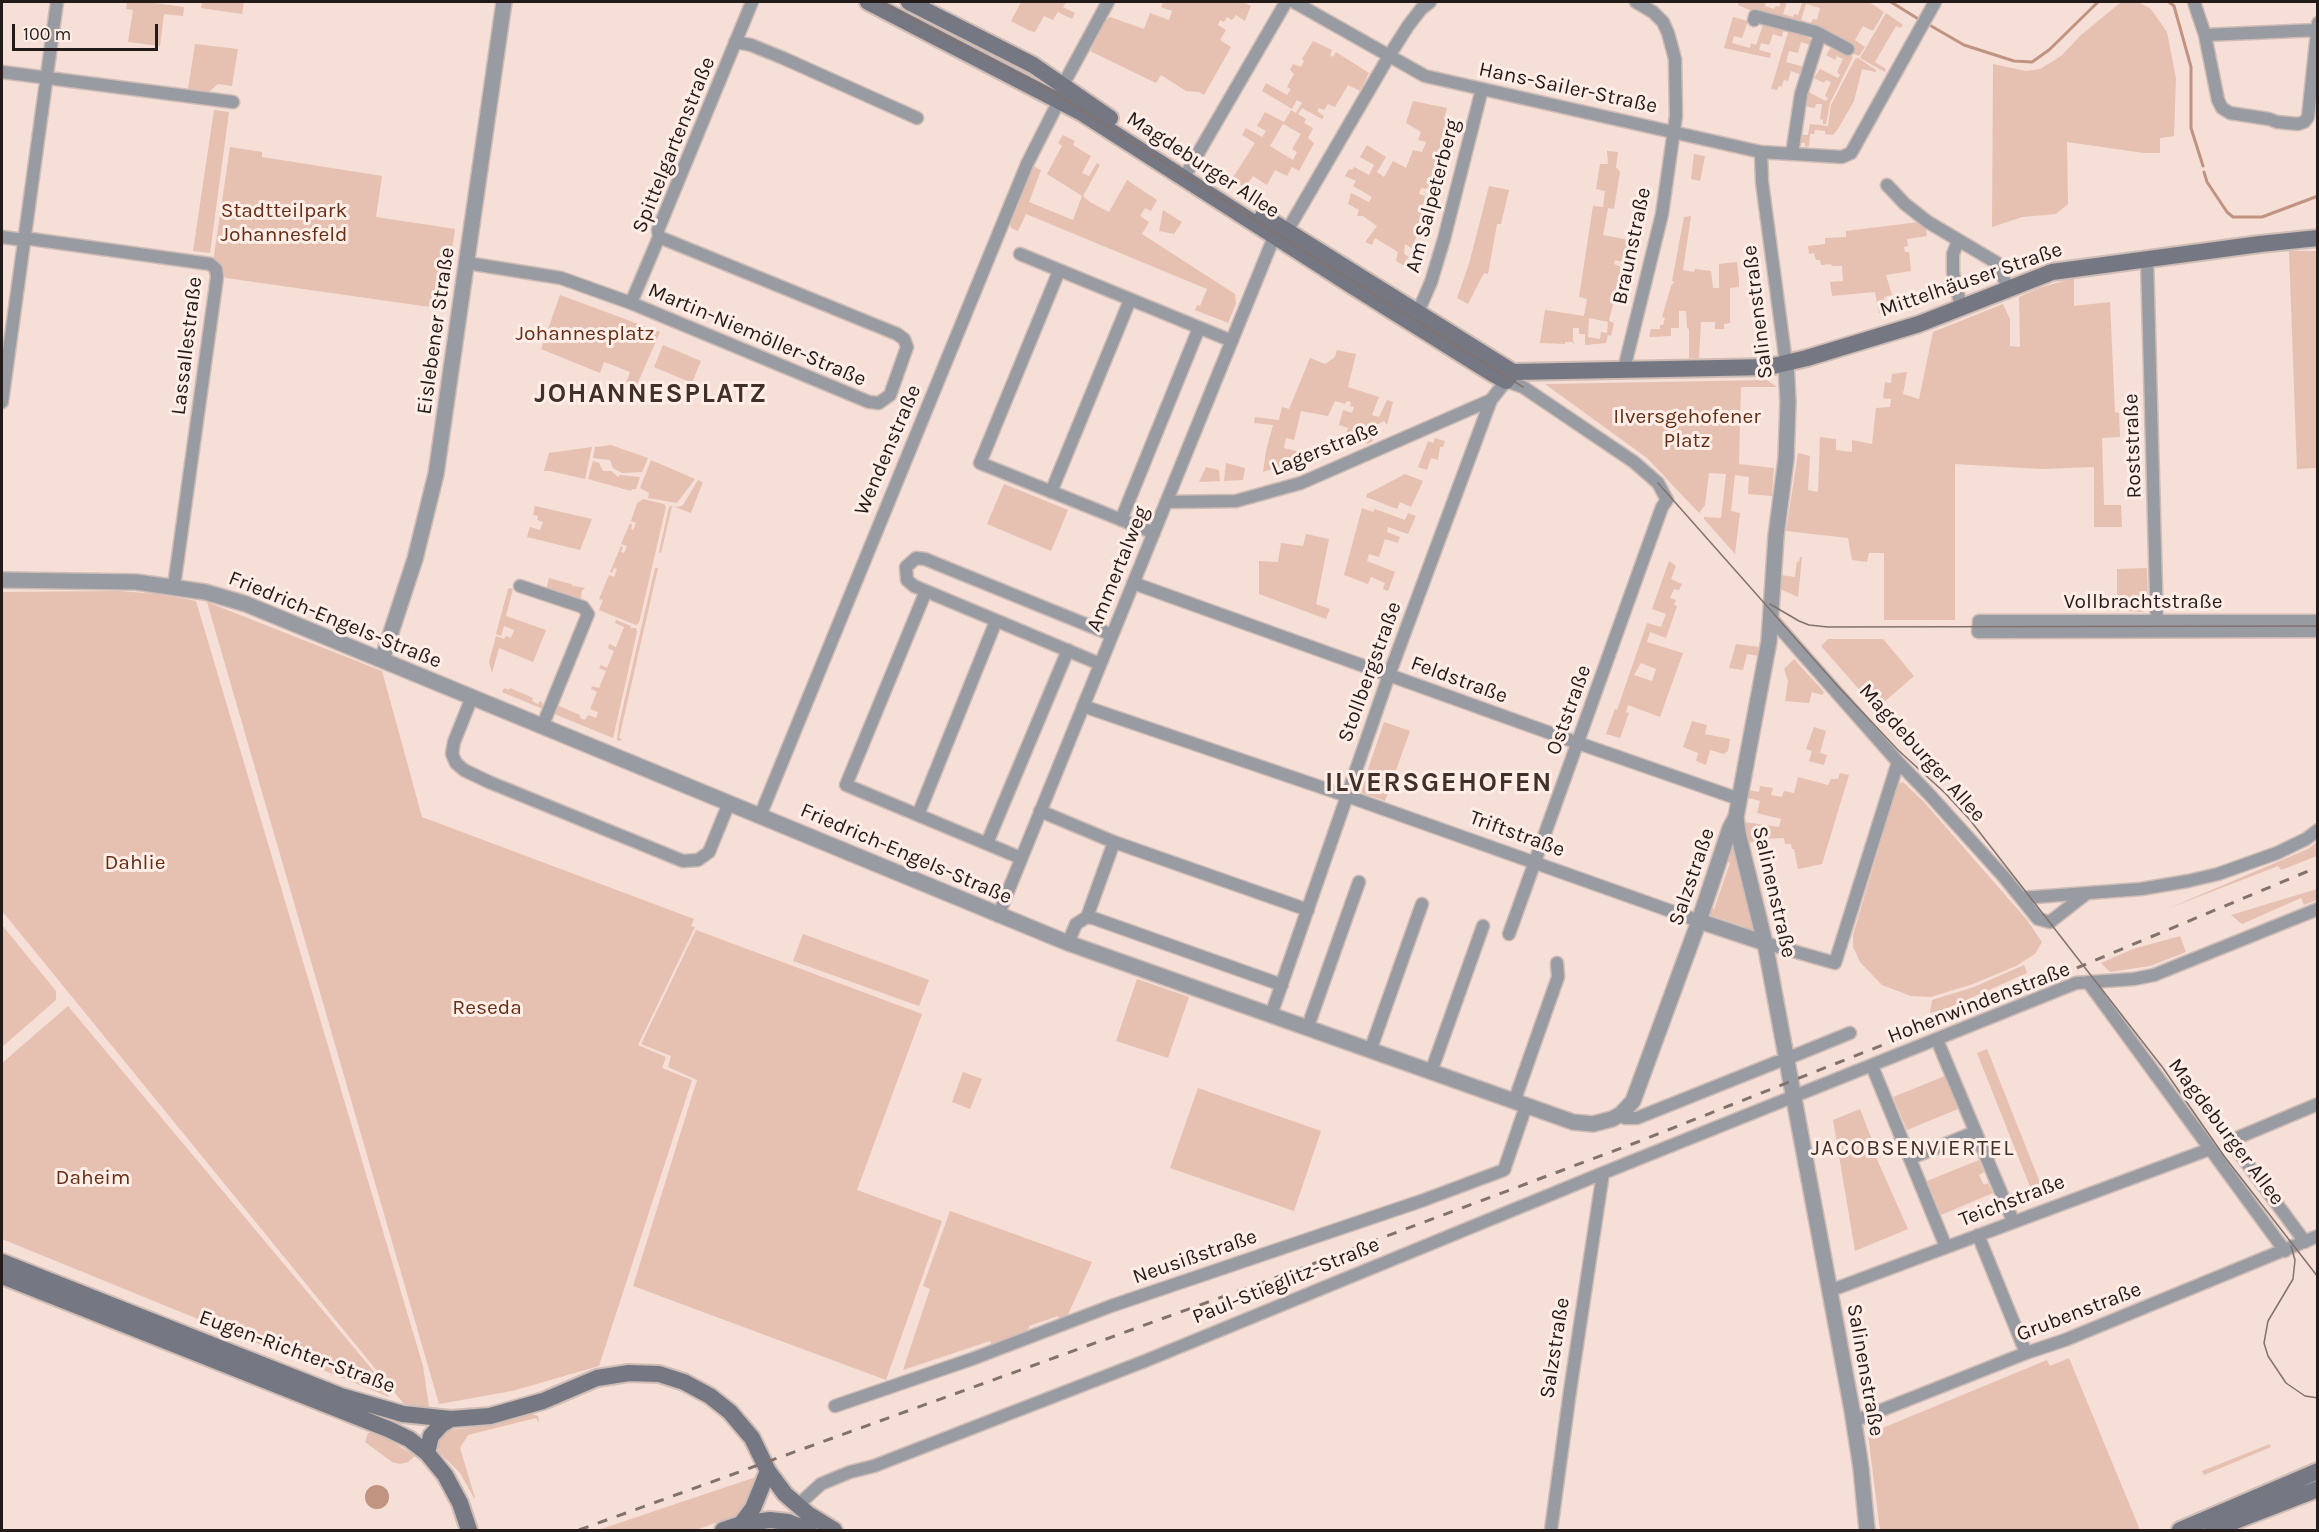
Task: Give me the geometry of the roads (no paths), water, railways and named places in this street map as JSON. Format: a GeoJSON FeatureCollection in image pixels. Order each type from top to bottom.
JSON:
{"type":"FeatureCollection","features":[{"type":"Feature","properties":{"kind":"main road","name":"Magdeburger Allee"},"geometry":{"type":"LineString","coordinates":[[868,2],[1061,93],[1189,170],[1281,234],[1418,312],[1509,377]]}},
{"type":"Feature","properties":{"kind":"main road","name":"Magdeburger Allee"},"geometry":{"type":"LineString","coordinates":[[909,2],[1034,65],[1082,113],[1509,377]]}},
{"type":"Feature","properties":{"kind":"main road","name":"Mittelhäuser Straße"},"geometry":{"type":"LineString","coordinates":[[1786,363],[1888,334],[2061,270],[2318,238]]}},
{"type":"Feature","properties":{"kind":"main road"},"geometry":{"type":"LineString","coordinates":[[1509,377],[1624,369],[1769,367],[1786,363]]}},
{"type":"Feature","properties":{"kind":"main road","name":"Eugen-Richter-Straße"},"geometry":{"type":"LineString","coordinates":[[2,1262],[340,1396],[403,1414],[451,1419],[490,1416],[511,1412],[597,1378],[629,1373],[659,1374],[684,1382],[710,1396],[730,1412],[752,1438],[774,1482],[804,1519]]}},
{"type":"Feature","properties":{"kind":"main road","name":"Eugen-Richter-Straße"},"geometry":{"type":"LineString","coordinates":[[2,1276],[409,1439],[441,1469],[454,1488],[469,1530]]}},
{"type":"Feature","properties":{"kind":"main road"},"geometry":{"type":"LineString","coordinates":[[426,1453],[428,1443],[435,1431],[451,1419]]}},
{"type":"Feature","properties":{"kind":"main road"},"geometry":{"type":"LineString","coordinates":[[741,1524],[753,1508],[768,1471]]}},
{"type":"Feature","properties":{"kind":"main road"},"geometry":{"type":"LineString","coordinates":[[2180,1530],[2318,1471]]}},
{"type":"Feature","properties":{"kind":"main road"},"geometry":{"type":"LineString","coordinates":[[2212,1530],[2318,1489]]}},
{"type":"Feature","properties":{"kind":"main road"},"geometry":{"type":"LineString","coordinates":[[723,1530],[741,1524],[770,1520],[804,1519],[834,1530]]}},
{"type":"Feature","properties":{"kind":"street"},"geometry":{"type":"LineString","coordinates":[[2,402],[4,371],[57,2]]}},
{"type":"Feature","properties":{"kind":"street","name":"Eislebener Straße"},"geometry":{"type":"LineString","coordinates":[[382,660],[415,559],[430,504],[442,438],[504,2]]}},
{"type":"Feature","properties":{"kind":"street","name":"Spittelgartenstraße"},"geometry":{"type":"LineString","coordinates":[[631,303],[659,237],[658,230],[752,2]]}},
{"type":"Feature","properties":{"kind":"street","name":"Wendenstraße"},"geometry":{"type":"LineString","coordinates":[[760,816],[1027,164],[1108,2]]}},
{"type":"Feature","properties":{"kind":"street"},"geometry":{"type":"LineString","coordinates":[[1189,170],[1286,2]]}},
{"type":"Feature","properties":{"kind":"street","name":"Hans-Sailer-Straße"},"geometry":{"type":"LineString","coordinates":[[1294,2],[1425,76],[1761,152],[1842,157],[1851,153],[1932,7]]}},
{"type":"Feature","properties":{"kind":"street","name":"Ammertalweg"},"geometry":{"type":"LineString","coordinates":[[998,915],[1232,341],[1281,234],[1408,26],[1421,9],[1430,2]]}},
{"type":"Feature","properties":{"kind":"street","name":"Braunstraße"},"geometry":{"type":"LineString","coordinates":[[1624,369],[1662,214],[1674,131],[1673,47],[1663,22],[1653,12],[1636,2]]}},
{"type":"Feature","properties":{"kind":"street"},"geometry":{"type":"LineString","coordinates":[[2194,2],[2205,35],[2218,100],[2222,108],[2230,113],[2298,124],[2304,122],[2310,111],[2318,23]]}},
{"type":"Feature","properties":{"kind":"street"},"geometry":{"type":"LineString","coordinates":[[1754,20],[1755,16],[1820,34],[1848,49]]}},
{"type":"Feature","properties":{"kind":"street"},"geometry":{"type":"LineString","coordinates":[[2205,35],[2317,30]]}},
{"type":"Feature","properties":{"kind":"street"},"geometry":{"type":"LineString","coordinates":[[1792,154],[1801,94],[1820,34]]}},
{"type":"Feature","properties":{"kind":"street"},"geometry":{"type":"LineString","coordinates":[[735,42],[751,45],[783,58],[917,118]]}},
{"type":"Feature","properties":{"kind":"street"},"geometry":{"type":"LineString","coordinates":[[2,72],[233,102]]}},
{"type":"Feature","properties":{"kind":"street","name":"Am Salpeterberg"},"geometry":{"type":"LineString","coordinates":[[1418,312],[1431,282],[1444,239],[1482,89]]}},
{"type":"Feature","properties":{"kind":"street","name":"Salinenstraße"},"geometry":{"type":"LineString","coordinates":[[1761,152],[1762,182],[1786,363],[1788,402],[1786,459],[1776,536],[1771,618],[1758,706],[1736,817],[1765,943],[1782,1060],[1793,1098],[1854,1421],[1867,1530]]}},
{"type":"Feature","properties":{"kind":"street"},"geometry":{"type":"LineString","coordinates":[[1887,184],[1905,204],[1958,241],[1997,263],[2008,288]]}},
{"type":"Feature","properties":{"kind":"street","name":"Lassallestraße"},"geometry":{"type":"LineString","coordinates":[[2,237],[210,264],[216,269],[217,277],[174,586]]}},
{"type":"Feature","properties":{"kind":"street","name":"Martin-Niemöller-Straße"},"geometry":{"type":"LineString","coordinates":[[467,263],[561,278],[631,303],[869,402],[879,403],[890,395],[907,347],[904,339],[897,334],[659,237]]}},
{"type":"Feature","properties":{"kind":"street"},"geometry":{"type":"LineString","coordinates":[[1958,241],[1953,254],[1953,272],[1961,307]]}},
{"type":"Feature","properties":{"kind":"street"},"geometry":{"type":"LineString","coordinates":[[1020,255],[1232,341]]}},
{"type":"Feature","properties":{"kind":"street","name":"Roststraße"},"geometry":{"type":"LineString","coordinates":[[2147,259],[2157,626]]}},
{"type":"Feature","properties":{"kind":"street"},"geometry":{"type":"LineString","coordinates":[[1059,271],[980,463],[1154,533]]}},
{"type":"Feature","properties":{"kind":"street"},"geometry":{"type":"LineString","coordinates":[[1051,492],[1130,300]]}},
{"type":"Feature","properties":{"kind":"street"},"geometry":{"type":"LineString","coordinates":[[1121,520],[1198,328]]}},
{"type":"Feature","properties":{"kind":"street","name":"Magdeburger Allee"},"geometry":{"type":"LineString","coordinates":[[1509,377],[1634,462],[1658,483],[1667,500]]}},
{"type":"Feature","properties":{"kind":"street","name":"Stollbergstraße"},"geometry":{"type":"LineString","coordinates":[[1271,1015],[1389,675],[1491,400],[1509,377]]}},
{"type":"Feature","properties":{"kind":"street","name":"Lagerstraße"},"geometry":{"type":"LineString","coordinates":[[1166,502],[1236,501],[1301,483],[1491,400]]}},
{"type":"Feature","properties":{"kind":"street","name":"Oststraße"},"geometry":{"type":"LineString","coordinates":[[1509,934],[1662,507],[1667,500]]}},
{"type":"Feature","properties":{"kind":"street"},"geometry":{"type":"LineString","coordinates":[[1100,664],[910,584],[905,576],[908,563],[916,558],[925,559],[1112,635]]}},
{"type":"Feature","properties":{"kind":"street","name":"Friedrich-Engels-Straße"},"geometry":{"type":"LineString","coordinates":[[2,580],[127,581],[206,592],[246,604],[1068,943],[1573,1122],[1585,1124],[1602,1122],[1621,1114]]}},
{"type":"Feature","properties":{"kind":"street","name":"Feldstraße"},"geometry":{"type":"LineString","coordinates":[[1133,584],[1739,799]]}},
{"type":"Feature","properties":{"kind":"street"},"geometry":{"type":"LineString","coordinates":[[520,586],[583,607],[588,614],[542,727]]}},
{"type":"Feature","properties":{"kind":"street"},"geometry":{"type":"LineString","coordinates":[[926,591],[846,786],[1021,858]]}},
{"type":"Feature","properties":{"kind":"street","name":"Magdeburger Allee"},"geometry":{"type":"LineString","coordinates":[[1771,618],[1898,762],[1937,802],[2038,919],[2050,921],[2087,893]]}},
{"type":"Feature","properties":{"kind":"street"},"geometry":{"type":"LineString","coordinates":[[918,815],[996,621]]}},
{"type":"Feature","properties":{"kind":"street","name":"Vollbrachtstraße"},"geometry":{"type":"LineString","coordinates":[[2157,626],[2318,621]]}},
{"type":"Feature","properties":{"kind":"street"},"geometry":{"type":"LineString","coordinates":[[1978,632],[2157,626],[2318,631]]}},
{"type":"Feature","properties":{"kind":"street"},"geometry":{"type":"LineString","coordinates":[[987,843],[1068,651]]}},
{"type":"Feature","properties":{"kind":"street"},"geometry":{"type":"LineString","coordinates":[[472,697],[454,742],[452,754],[456,763],[464,770],[489,782],[683,861],[698,860],[709,852],[729,803]]}},
{"type":"Feature","properties":{"kind":"street","name":"Triftstraße"},"geometry":{"type":"LineString","coordinates":[[1083,706],[1347,796],[1699,921],[1835,963],[1898,762]]}},
{"type":"Feature","properties":{"kind":"street"},"geometry":{"type":"LineString","coordinates":[[1040,811],[1114,842],[1308,910]]}},
{"type":"Feature","properties":{"kind":"street","name":"Salzstraße"},"geometry":{"type":"LineString","coordinates":[[1621,1114],[1634,1101],[1640,1088],[1730,828],[1736,817]]}},
{"type":"Feature","properties":{"kind":"street"},"geometry":{"type":"LineString","coordinates":[[2021,898],[2150,888],[2218,874],[2277,853],[2306,839],[2318,830]]}},
{"type":"Feature","properties":{"kind":"street"},"geometry":{"type":"LineString","coordinates":[[1068,943],[1076,924],[1086,917],[1114,842]]}},
{"type":"Feature","properties":{"kind":"street"},"geometry":{"type":"LineString","coordinates":[[1307,1029],[1359,882]]}},
{"type":"Feature","properties":{"kind":"street"},"geometry":{"type":"LineString","coordinates":[[1370,1051],[1422,904]]}},
{"type":"Feature","properties":{"kind":"street","name":"Hohenwindenstraße"},"geometry":{"type":"LineString","coordinates":[[1793,1098],[2076,983],[2134,979],[2154,975],[2318,909]]}},
{"type":"Feature","properties":{"kind":"street"},"geometry":{"type":"LineString","coordinates":[[1086,917],[1282,985]]}},
{"type":"Feature","properties":{"kind":"street"},"geometry":{"type":"LineString","coordinates":[[1431,1072],[1483,926]]}},
{"type":"Feature","properties":{"kind":"street"},"geometry":{"type":"LineString","coordinates":[[1520,1104],[1558,976],[1557,963]]}},
{"type":"Feature","properties":{"kind":"street","name":"Magdeburger Allee"},"geometry":{"type":"LineString","coordinates":[[2088,982],[2285,1251]]}},
{"type":"Feature","properties":{"kind":"street"},"geometry":{"type":"LineString","coordinates":[[1621,1114],[1625,1118],[1638,1118],[1850,1034]]}},
{"type":"Feature","properties":{"kind":"street"},"geometry":{"type":"LineString","coordinates":[[1937,1040],[2013,1221]]}},
{"type":"Feature","properties":{"kind":"street"},"geometry":{"type":"LineString","coordinates":[[1872,1066],[1946,1247]]}},
{"type":"Feature","properties":{"kind":"street","name":"Paul-Stieglitz-Straße"},"geometry":{"type":"LineString","coordinates":[[804,1519],[821,1484],[850,1472],[874,1466],[1145,1361],[1603,1173],[1793,1098]]}},
{"type":"Feature","properties":{"kind":"street","name":"Neusißstraße"},"geometry":{"type":"LineString","coordinates":[[835,1406],[972,1359],[1112,1306],[1421,1201],[1504,1170],[1520,1104]]}},
{"type":"Feature","properties":{"kind":"street","name":"Magdeburger Allee"},"geometry":{"type":"LineString","coordinates":[[2312,1241],[2235,1148],[2232,1140],[2318,1104]]}},
{"type":"Feature","properties":{"kind":"street"},"geometry":{"type":"LineString","coordinates":[[1911,1158],[1975,1132]]}},
{"type":"Feature","properties":{"kind":"street","name":"Teichstraße"},"geometry":{"type":"LineString","coordinates":[[1829,1291],[2210,1149]]}},
{"type":"Feature","properties":{"kind":"street","name":"Salzstraße"},"geometry":{"type":"LineString","coordinates":[[1551,1530],[1569,1391],[1603,1173]]}},
{"type":"Feature","properties":{"kind":"street"},"geometry":{"type":"LineString","coordinates":[[1978,1235],[2026,1353]]}},
{"type":"Feature","properties":{"kind":"street","name":"Grubenstraße"},"geometry":{"type":"LineString","coordinates":[[1854,1421],[2312,1241]]}},
{"type":"Feature","properties":{"kind":"waterway"},"geometry":{"type":"LineString","coordinates":[[1891,2],[1920,20]]}},
{"type":"Feature","properties":{"kind":"waterway"},"geometry":{"type":"LineString","coordinates":[[1926,23],[1964,45],[2014,61],[2032,62],[2049,50],[2098,2]]}},
{"type":"Feature","properties":{"kind":"waterway"},"geometry":{"type":"LineString","coordinates":[[2169,2],[2174,6],[2191,67],[2191,128],[2203,166]]}},
{"type":"Feature","properties":{"kind":"waterway"},"geometry":{"type":"LineString","coordinates":[[2204,172],[2207,182],[2227,212],[2233,217],[2262,217],[2318,196]]}},
{"type":"Feature","properties":{"kind":"tram line"},"geometry":{"type":"LineString","coordinates":[[880,2],[1055,93],[1523,387]]}},
{"type":"Feature","properties":{"kind":"tram line"},"geometry":{"type":"LineString","coordinates":[[1658,483],[1835,683],[1898,750],[1945,793],[1970,820],[2163,1068],[2224,1156],[2318,1277]]}},
{"type":"Feature","properties":{"kind":"tram line"},"geometry":{"type":"LineString","coordinates":[[1770,604],[1809,625],[1828,627],[2318,626]]}},
{"type":"Feature","properties":{"kind":"tram line"},"geometry":{"type":"LineString","coordinates":[[2291,1246],[2295,1260],[2293,1279],[2268,1321],[2264,1343],[2268,1356],[2286,1383],[2305,1396],[2318,1398]]}},
{"type":"Feature","properties":{"kind":"railway"},"geometry":{"type":"LineString","coordinates":[[579,1530],[1291,1272],[1635,1143],[2067,972],[2318,867]]}},
{"type":"Feature","properties":{"kind":"district","name":"JOHANNESPLATZ"},"geometry":{"type":"Point","coordinates":[651,394]}},
{"type":"Feature","properties":{"kind":"district","name":"ILVERSGEHOFEN"},"geometry":{"type":"Point","coordinates":[1439,783]}},
{"type":"Feature","properties":{"kind":"district","name":"JACOBSENVIERTEL"},"geometry":{"type":"Point","coordinates":[1913,1149]}},
{"type":"Feature","properties":{"kind":"park label","name":"Stadtteilpark Johannesfeld"},"geometry":{"type":"Point","coordinates":[284,223]}},
{"type":"Feature","properties":{"kind":"park label","name":"Johannesplatz"},"geometry":{"type":"Point","coordinates":[585,334]}},
{"type":"Feature","properties":{"kind":"park label","name":"Ilversgehofener Platz"},"geometry":{"type":"Point","coordinates":[1687,429]}},
{"type":"Feature","properties":{"kind":"park label","name":"Dahlie"},"geometry":{"type":"Point","coordinates":[135,863]}},
{"type":"Feature","properties":{"kind":"park label","name":"Reseda"},"geometry":{"type":"Point","coordinates":[487,1008]}},
{"type":"Feature","properties":{"kind":"park label","name":"Daheim"},"geometry":{"type":"Point","coordinates":[93,1178]}}]}
